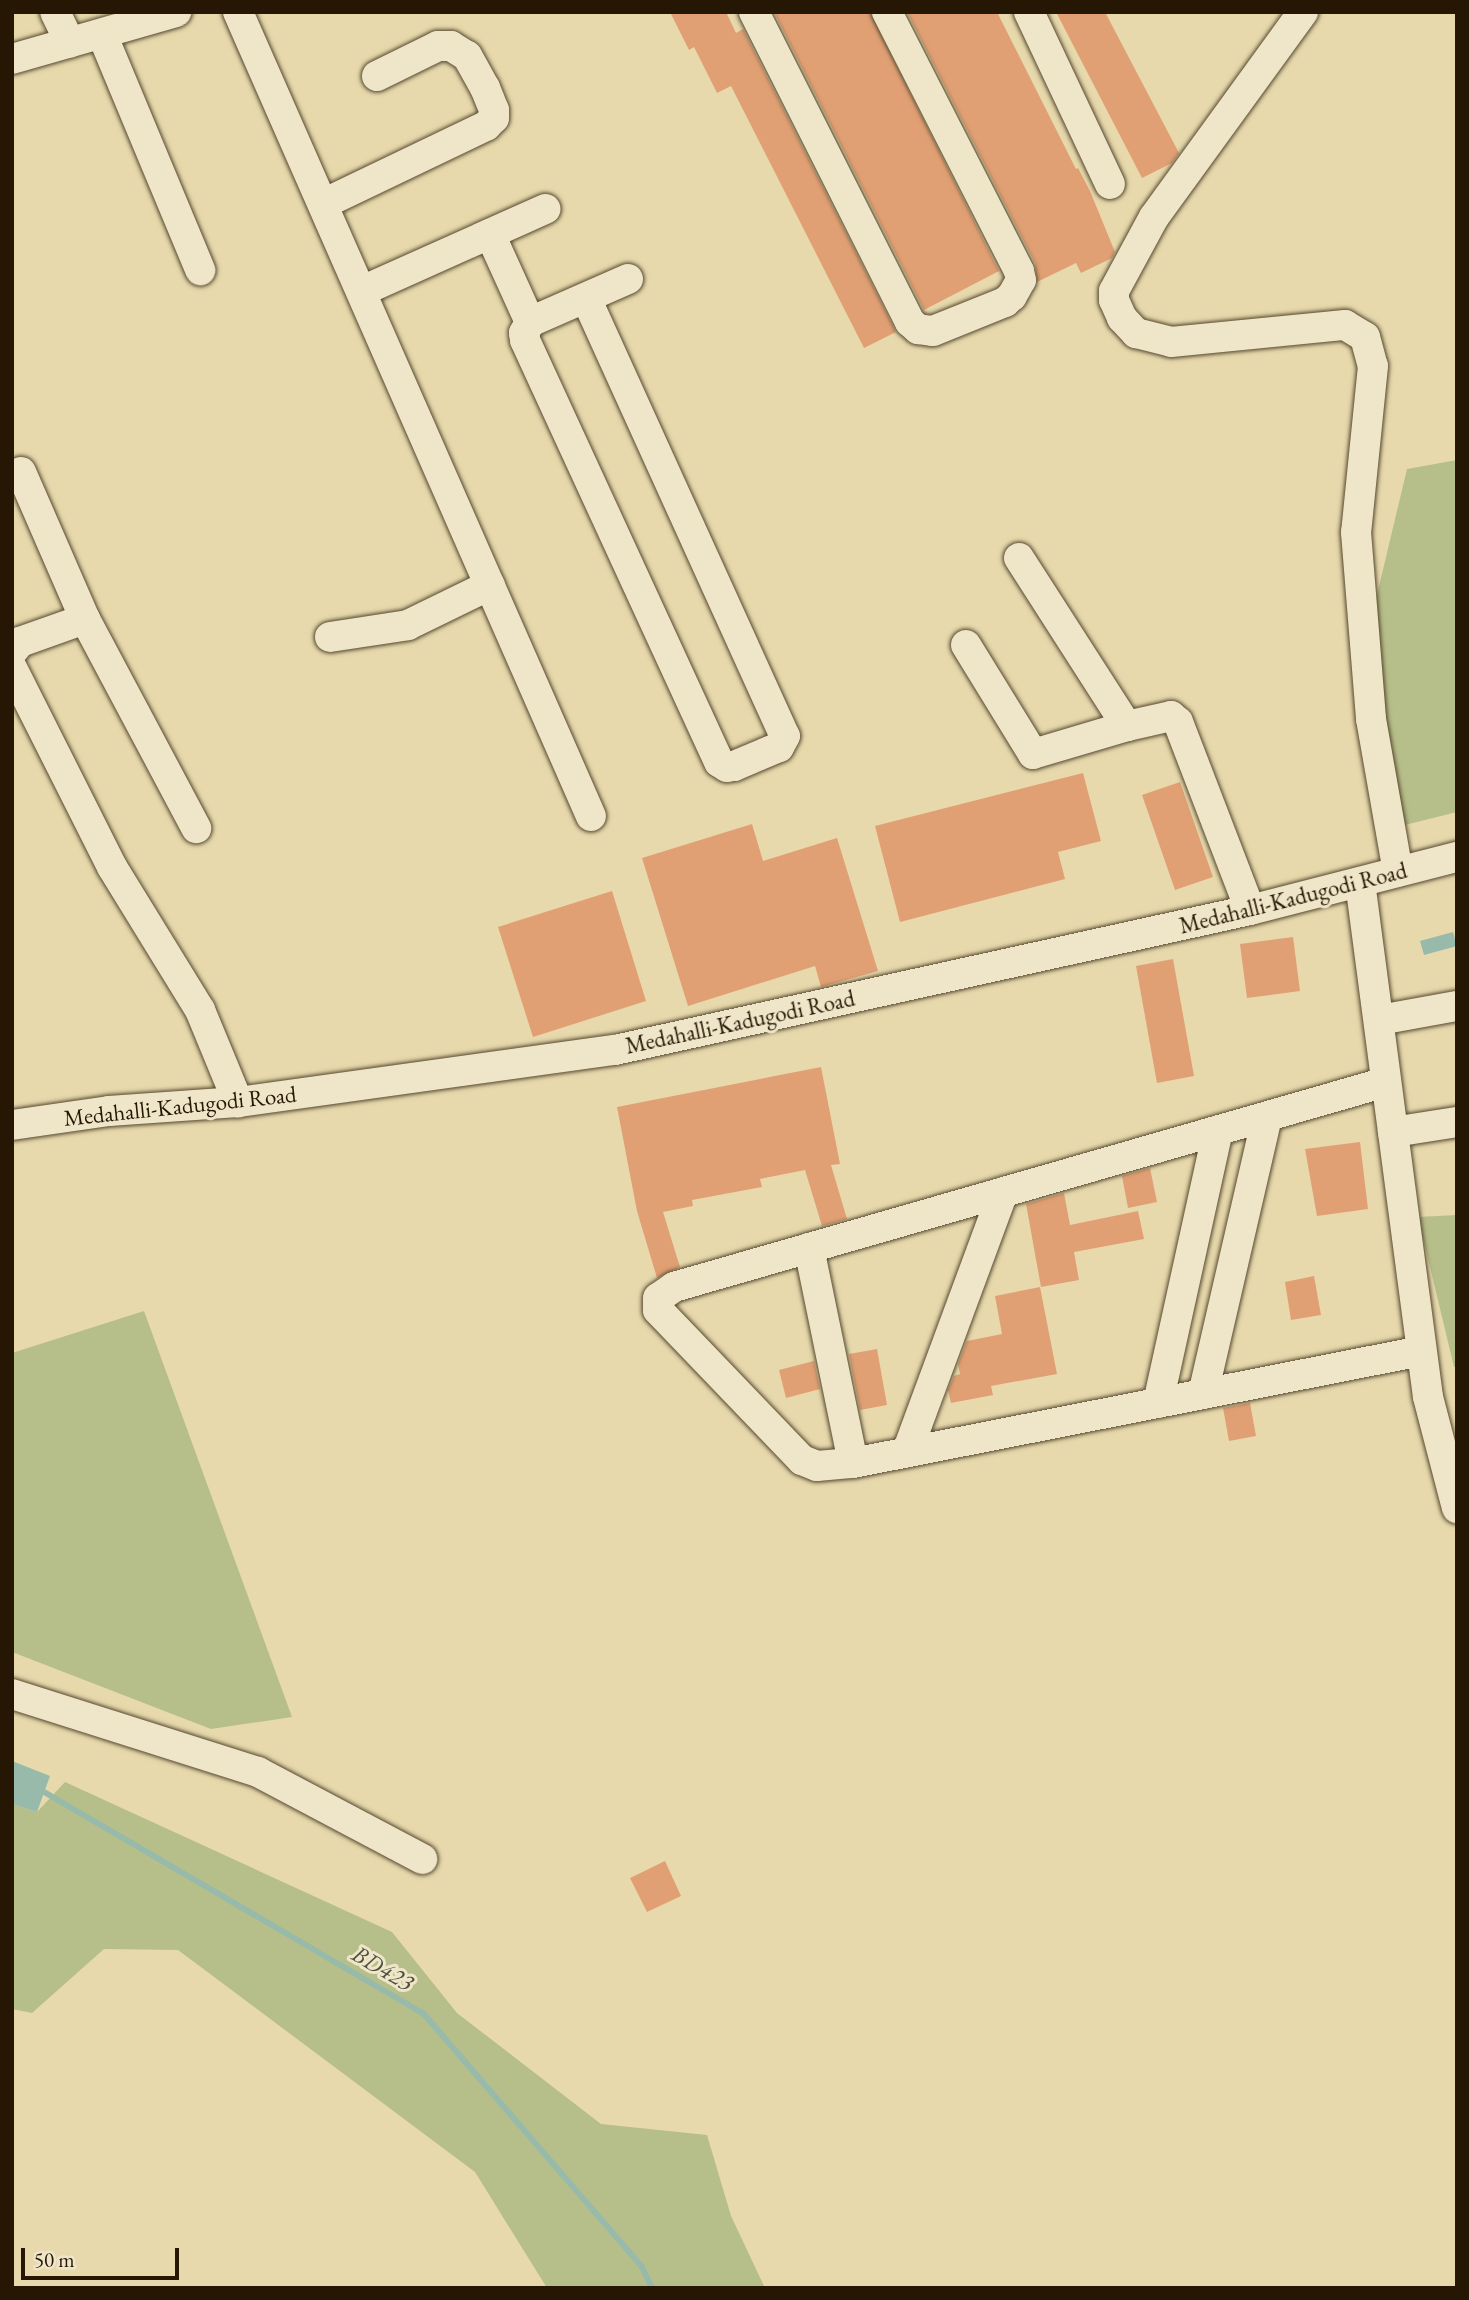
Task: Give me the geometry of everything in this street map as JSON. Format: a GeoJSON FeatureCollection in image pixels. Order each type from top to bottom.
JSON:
{"type":"FeatureCollection","features":[{"type":"Feature","properties":{"kind":"street"},"geometry":{"type":"LineString","coordinates":[[55,12],[70,43]]}},
{"type":"Feature","properties":{"kind":"street"},"geometry":{"type":"LineString","coordinates":[[238,12],[591,816]]}},
{"type":"Feature","properties":{"kind":"street"},"geometry":{"type":"LineString","coordinates":[[754,12],[910,322],[918,330],[933,331],[1005,302],[1012,296],[1021,280],[1019,271],[887,12]]}},
{"type":"Feature","properties":{"kind":"street"},"geometry":{"type":"LineString","coordinates":[[1029,12],[1110,184]]}},
{"type":"Feature","properties":{"kind":"street"},"geometry":{"type":"LineString","coordinates":[[1303,12],[1154,217],[1114,290],[1114,300],[1122,318],[1136,333],[1171,342],[1345,325],[1365,337],[1373,366],[1356,531],[1371,719],[1398,872]]}},
{"type":"Feature","properties":{"kind":"street"},"geometry":{"type":"LineString","coordinates":[[12,59],[167,13]]}},
{"type":"Feature","properties":{"kind":"street"},"geometry":{"type":"LineString","coordinates":[[102,34],[200,270]]}},
{"type":"Feature","properties":{"kind":"street"},"geometry":{"type":"LineString","coordinates":[[323,204],[486,126],[494,118],[485,88],[467,56],[451,46],[438,46],[377,76]]}},
{"type":"Feature","properties":{"kind":"street"},"geometry":{"type":"LineString","coordinates":[[362,291],[545,209]]}},
{"type":"Feature","properties":{"kind":"street"},"geometry":{"type":"LineString","coordinates":[[490,234],[530,322]]}},
{"type":"Feature","properties":{"kind":"street"},"geometry":{"type":"LineString","coordinates":[[586,298],[785,736],[779,747],[734,766],[727,767],[719,762],[524,340],[524,333],[530,322],[628,279]]}},
{"type":"Feature","properties":{"kind":"street"},"geometry":{"type":"LineString","coordinates":[[21,472],[85,618],[196,828]]}},
{"type":"Feature","properties":{"kind":"street"},"geometry":{"type":"LineString","coordinates":[[1019,558],[1127,726]]}},
{"type":"Feature","properties":{"kind":"street"},"geometry":{"type":"LineString","coordinates":[[330,637],[408,625],[490,585]]}},
{"type":"Feature","properties":{"kind":"street"},"geometry":{"type":"LineString","coordinates":[[12,652],[20,642],[85,618]]}},
{"type":"Feature","properties":{"kind":"street"},"geometry":{"type":"LineString","coordinates":[[966,645],[1033,754],[1171,716],[1178,722],[1250,910]]}},
{"type":"Feature","properties":{"kind":"street"},"geometry":{"type":"LineString","coordinates":[[12,668],[112,866],[200,1010],[238,1102]]}},
{"type":"Feature","properties":{"kind":"street","name":"Medahalli-Kadugodi Road"},"geometry":{"type":"LineString","coordinates":[[12,1125],[109,1111],[238,1102],[615,1050],[1250,910],[1457,857]]}},
{"type":"Feature","properties":{"kind":"street"},"geometry":{"type":"LineString","coordinates":[[1360,882],[1427,1397],[1452,1470],[1457,1508]]}},
{"type":"Feature","properties":{"kind":"street"},"geometry":{"type":"LineString","coordinates":[[1379,1020],[1457,1006]]}},
{"type":"Feature","properties":{"kind":"street"},"geometry":{"type":"LineString","coordinates":[[1387,1082],[674,1287],[658,1298],[658,1310],[802,1460],[817,1466],[907,1452],[1421,1351]]}},
{"type":"Feature","properties":{"kind":"street"},"geometry":{"type":"LineString","coordinates":[[1203,1394],[1267,1117]]}},
{"type":"Feature","properties":{"kind":"street"},"geometry":{"type":"LineString","coordinates":[[1393,1132],[1457,1122]]}},
{"type":"Feature","properties":{"kind":"street"},"geometry":{"type":"LineString","coordinates":[[1158,1403],[1219,1131]]}},
{"type":"Feature","properties":{"kind":"street"},"geometry":{"type":"LineString","coordinates":[[907,1452],[1003,1192]]}},
{"type":"Feature","properties":{"kind":"street"},"geometry":{"type":"LineString","coordinates":[[808,1248],[853,1462]]}},
{"type":"Feature","properties":{"kind":"street"},"geometry":{"type":"LineString","coordinates":[[12,1694],[258,1772],[422,1860]]}},
{"type":"Feature","properties":{"kind":"green space"},"geometry":{"type":"Polygon","coordinates":[[[1457,460],[1457,812],[1397,827],[1370,624],[1407,469],[1457,460]]]}},
{"type":"Feature","properties":{"kind":"green space"},"geometry":{"type":"Polygon","coordinates":[[[1457,1215],[1457,1367],[1454,1367],[1418,1217],[1457,1215]]]}},
{"type":"Feature","properties":{"kind":"green space"},"geometry":{"type":"Polygon","coordinates":[[[144,1311],[292,1717],[211,1729],[12,1652],[12,1353],[144,1311]]]}},
{"type":"Feature","properties":{"kind":"green space"},"geometry":{"type":"Polygon","coordinates":[[[65,1782],[392,1932],[457,2013],[601,2124],[707,2135],[731,2216],[765,2288],[547,2288],[475,2172],[178,1950],[104,1949],[32,2013],[12,2009],[12,1804],[37,1812],[65,1782]]]}},
{"type":"Feature","properties":{"kind":"shaded area"},"geometry":{"type":"Polygon","coordinates":[[[1453,932],[1457,946],[1424,955],[1420,941],[1453,932]]]}},
{"type":"Feature","properties":{"kind":"shaded area"},"geometry":{"type":"Polygon","coordinates":[[[12,1761],[50,1776],[37,1812],[12,1804],[12,1761]]]}},
{"type":"Feature","properties":{"kind":"building"},"geometry":{"type":"Polygon","coordinates":[[[670,12],[726,12],[736,33],[743,29],[896,332],[864,348],[731,86],[717,93],[694,47],[689,50],[670,12]]]}},
{"type":"Feature","properties":{"kind":"building"},"geometry":{"type":"Polygon","coordinates":[[[774,12],[870,12],[999,271],[924,310],[774,12]]]}},
{"type":"Feature","properties":{"kind":"building"},"geometry":{"type":"Polygon","coordinates":[[[907,12],[997,12],[1076,169],[1078,168],[1090,191],[1115,252],[1112,258],[1081,273],[1076,263],[1037,282],[1035,263],[907,12]]]}},
{"type":"Feature","properties":{"kind":"building"},"geometry":{"type":"Polygon","coordinates":[[[1056,12],[1105,12],[1179,153],[1172,163],[1142,178],[1056,12]]]}},
{"type":"Feature","properties":{"kind":"building"},"geometry":{"type":"Polygon","coordinates":[[[1083,773],[1101,841],[1058,852],[1065,879],[900,922],[875,826],[1083,773]]]}},
{"type":"Feature","properties":{"kind":"building"},"geometry":{"type":"Polygon","coordinates":[[[1180,782],[1213,877],[1175,890],[1142,795],[1180,782]]]}},
{"type":"Feature","properties":{"kind":"building"},"geometry":{"type":"Polygon","coordinates":[[[752,824],[763,861],[837,838],[878,971],[821,987],[815,966],[688,1006],[642,858],[752,824]]]}},
{"type":"Feature","properties":{"kind":"building"},"geometry":{"type":"Polygon","coordinates":[[[612,891],[646,1001],[533,1037],[498,927],[612,891]]]}},
{"type":"Feature","properties":{"kind":"building"},"geometry":{"type":"Polygon","coordinates":[[[1293,937],[1300,991],[1247,998],[1240,944],[1293,937]]]}},
{"type":"Feature","properties":{"kind":"building"},"geometry":{"type":"Polygon","coordinates":[[[1173,959],[1194,1076],[1157,1083],[1136,966],[1173,959]]]}},
{"type":"Feature","properties":{"kind":"building"},"geometry":{"type":"Polygon","coordinates":[[[821,1067],[840,1164],[831,1165],[847,1219],[822,1226],[805,1170],[760,1179],[762,1187],[692,1200],[693,1206],[663,1212],[680,1267],[657,1278],[637,1211],[617,1107],[821,1067]]]}},
{"type":"Feature","properties":{"kind":"building"},"geometry":{"type":"Polygon","coordinates":[[[1360,1142],[1368,1209],[1317,1216],[1305,1149],[1360,1142]]]}},
{"type":"Feature","properties":{"kind":"building"},"geometry":{"type":"Polygon","coordinates":[[[1150,1168],[1157,1202],[1128,1208],[1122,1176],[1150,1168]]]}},
{"type":"Feature","properties":{"kind":"building"},"geometry":{"type":"Polygon","coordinates":[[[1064,1193],[1070,1225],[1138,1211],[1144,1239],[1074,1252],[1079,1280],[1041,1287],[1026,1204],[1064,1193]]]}},
{"type":"Feature","properties":{"kind":"building"},"geometry":{"type":"Polygon","coordinates":[[[1314,1276],[1321,1315],[1291,1320],[1285,1282],[1314,1276]]]}},
{"type":"Feature","properties":{"kind":"building"},"geometry":{"type":"Polygon","coordinates":[[[1040,1287],[1057,1374],[991,1386],[993,1395],[951,1403],[948,1390],[954,1376],[960,1374],[958,1364],[967,1341],[1002,1334],[995,1296],[1040,1287]]]}},
{"type":"Feature","properties":{"kind":"building"},"geometry":{"type":"Polygon","coordinates":[[[877,1349],[887,1405],[860,1410],[849,1354],[877,1349]]]}},
{"type":"Feature","properties":{"kind":"building"},"geometry":{"type":"Polygon","coordinates":[[[814,1361],[820,1389],[786,1398],[779,1370],[814,1361]]]}},
{"type":"Feature","properties":{"kind":"building"},"geometry":{"type":"Polygon","coordinates":[[[1250,1403],[1256,1436],[1229,1441],[1223,1408],[1250,1403]]]}},
{"type":"Feature","properties":{"kind":"building"},"geometry":{"type":"Polygon","coordinates":[[[665,1861],[681,1896],[647,1912],[630,1878],[665,1861]]]}},
{"type":"Feature","properties":{"kind":"waterway","name":"BD423"},"geometry":{"type":"LineString","coordinates":[[39,1789],[423,2013],[642,2267],[652,2288]]}}]}
